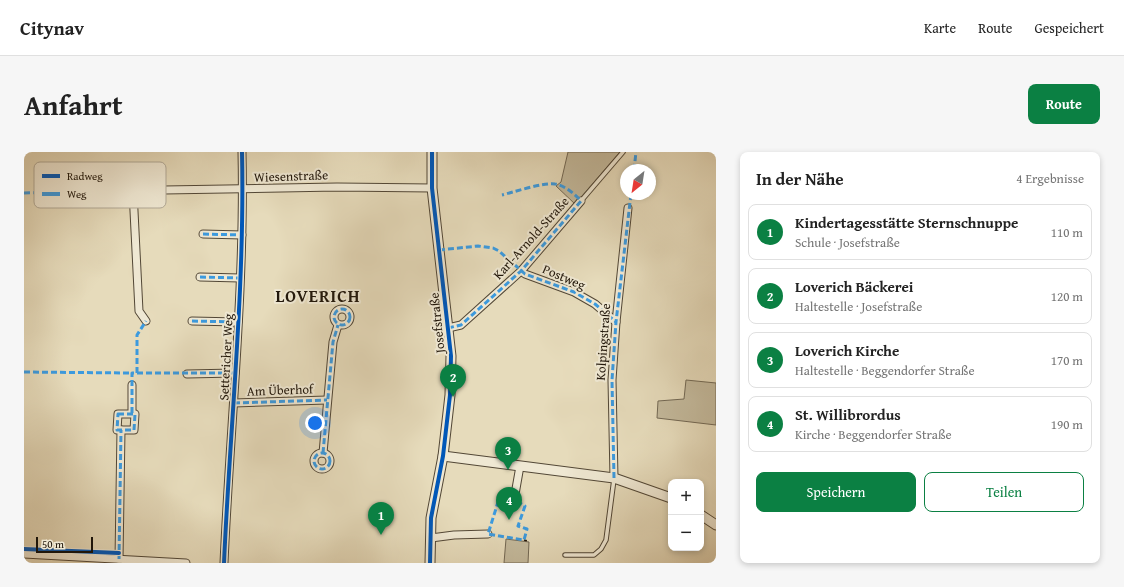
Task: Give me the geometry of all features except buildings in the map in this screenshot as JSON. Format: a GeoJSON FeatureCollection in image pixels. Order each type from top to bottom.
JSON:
{"type":"FeatureCollection","features":[{"type":"Feature","properties":{"kind":"street","name":"Settericher Weg"},"geometry":{"type":"LineString","coordinates":[[224,563],[227,482],[234,403],[242,235],[242,152]]}},
{"type":"Feature","properties":{"kind":"street","name":"Josefstraße"},"geometry":{"type":"LineString","coordinates":[[430,563],[431,518],[443,456],[450,395],[451,356],[432,188],[432,152]]}},
{"type":"Feature","properties":{"kind":"street","name":"Wiesenstraße"},"geometry":{"type":"LineString","coordinates":[[166,191],[337,187],[432,188]]}},
{"type":"Feature","properties":{"kind":"street","name":"Karl-Arnold-Straße"},"geometry":{"type":"LineString","coordinates":[[448,328],[461,325],[521,271],[581,202]]}},
{"type":"Feature","properties":{"kind":"street"},"geometry":{"type":"LineString","coordinates":[[134,208],[139,311],[146,322]]}},
{"type":"Feature","properties":{"kind":"street","name":"Kolpingstraße"},"geometry":{"type":"LineString","coordinates":[[614,478],[612,380],[616,322],[628,208]]}},
{"type":"Feature","properties":{"kind":"street"},"geometry":{"type":"LineString","coordinates":[[203,234],[242,235]]}},
{"type":"Feature","properties":{"kind":"street","name":"Postweg"},"geometry":{"type":"LineString","coordinates":[[521,271],[525,274],[574,292],[595,304],[616,322]]}},
{"type":"Feature","properties":{"kind":"street"},"geometry":{"type":"LineString","coordinates":[[200,277],[240,278]]}},
{"type":"Feature","properties":{"kind":"street","name":"Settericher Weg"},"geometry":{"type":"LineString","coordinates":[[192,321],[238,322]]}},
{"type":"Feature","properties":{"kind":"street","name":"Am Überhof"},"geometry":{"type":"LineString","coordinates":[[323,453],[333,342],[338,325]]}},
{"type":"Feature","properties":{"kind":"street","name":"Settericher Weg"},"geometry":{"type":"LineString","coordinates":[[186,374],[235,373]]}},
{"type":"Feature","properties":{"kind":"street"},"geometry":{"type":"LineString","coordinates":[[132,385],[132,413],[135,414],[134,430],[117,430],[118,414],[132,413]]}},
{"type":"Feature","properties":{"kind":"street","name":"Am Überhof"},"geometry":{"type":"LineString","coordinates":[[234,403],[327,400]]}},
{"type":"Feature","properties":{"kind":"street"},"geometry":{"type":"LineString","coordinates":[[119,559],[121,430]]}},
{"type":"Feature","properties":{"kind":"street"},"geometry":{"type":"LineString","coordinates":[[443,456],[614,478],[668,497]]}},
{"type":"Feature","properties":{"kind":"street"},"geometry":{"type":"LineString","coordinates":[[514,500],[520,466]]}},
{"type":"Feature","properties":{"kind":"street"},"geometry":{"type":"LineString","coordinates":[[704,517],[716,525]]}},
{"type":"Feature","properties":{"kind":"street"},"geometry":{"type":"LineString","coordinates":[[431,538],[454,534],[488,534]]}},
{"type":"Feature","properties":{"kind":"street"},"geometry":{"type":"LineString","coordinates":[[24,554],[91,560],[119,559],[186,563]]}},
{"type":"Feature","properties":{"kind":"lane","name":"Karl-Arnold-Straße"},"geometry":{"type":"LineString","coordinates":[[581,202],[623,152]]}},
{"type":"Feature","properties":{"kind":"lane"},"geometry":{"type":"LineString","coordinates":[[565,555],[594,555],[601,549],[606,540],[614,478]]}},
{"type":"Feature","properties":{"kind":"path"},"geometry":{"type":"LineString","coordinates":[[524,540],[528,542]]}},
{"type":"Feature","properties":{"kind":"shaded area"},"geometry":{"type":"Polygon","coordinates":[[[568,152],[620,152],[575,204],[556,186],[561,182],[568,152]]]}},
{"type":"Feature","properties":{"kind":"shaded area"},"geometry":{"type":"Polygon","coordinates":[[[686,380],[716,383],[716,425],[657,418],[658,401],[684,399],[686,380]]]}},
{"type":"Feature","properties":{"kind":"shaded area"},"geometry":{"type":"Polygon","coordinates":[[[506,539],[529,542],[528,563],[504,563],[506,539]]]}},
{"type":"Feature","properties":{"kind":"marked path"},"geometry":{"type":"LineString","coordinates":[[635,164],[636,152]]}},
{"type":"Feature","properties":{"kind":"marked path"},"geometry":{"type":"LineString","coordinates":[[448,328],[461,325],[521,271],[581,201],[569,190],[555,184],[537,186],[502,195]]}},
{"type":"Feature","properties":{"kind":"marked path"},"geometry":{"type":"LineString","coordinates":[[24,193],[34,193]]}},
{"type":"Feature","properties":{"kind":"marked path"},"geometry":{"type":"LineString","coordinates":[[614,478],[612,380],[616,322],[630,200]]}},
{"type":"Feature","properties":{"kind":"marked path"},"geometry":{"type":"LineString","coordinates":[[203,234],[242,235]]}},
{"type":"Feature","properties":{"kind":"marked path"},"geometry":{"type":"LineString","coordinates":[[439,250],[478,246],[493,248],[499,251],[525,274],[574,292],[595,304],[616,322]]}},
{"type":"Feature","properties":{"kind":"marked path"},"geometry":{"type":"LineString","coordinates":[[200,277],[240,278]]}},
{"type":"Feature","properties":{"kind":"marked path"},"geometry":{"type":"LineString","coordinates":[[339,309],[345,309],[350,314],[350,317],[348,323],[345,325],[339,325],[334,320],[334,314],[339,309]]}},
{"type":"Feature","properties":{"kind":"marked path"},"geometry":{"type":"LineString","coordinates":[[132,413],[132,373],[137,373],[137,335],[146,321]]}},
{"type":"Feature","properties":{"kind":"marked path"},"geometry":{"type":"LineString","coordinates":[[192,321],[238,322]]}},
{"type":"Feature","properties":{"kind":"marked path"},"geometry":{"type":"LineString","coordinates":[[323,453],[333,342],[338,325]]}},
{"type":"Feature","properties":{"kind":"marked path"},"geometry":{"type":"LineString","coordinates":[[24,372],[132,373]]}},
{"type":"Feature","properties":{"kind":"marked path"},"geometry":{"type":"LineString","coordinates":[[137,373],[235,373]]}},
{"type":"Feature","properties":{"kind":"marked path"},"geometry":{"type":"LineString","coordinates":[[234,403],[327,400]]}},
{"type":"Feature","properties":{"kind":"marked path"},"geometry":{"type":"LineString","coordinates":[[118,414],[135,414],[134,430],[117,430],[118,414]]}},
{"type":"Feature","properties":{"kind":"marked path"},"geometry":{"type":"LineString","coordinates":[[119,559],[121,430]]}},
{"type":"Feature","properties":{"kind":"marked path"},"geometry":{"type":"LineString","coordinates":[[322,453],[328,455],[330,461],[328,467],[322,469],[316,467],[314,461],[316,455],[322,453]]}},
{"type":"Feature","properties":{"kind":"marked path"},"geometry":{"type":"LineString","coordinates":[[499,499],[514,500],[525,506],[518,526],[527,529],[524,540],[488,534],[499,499]]}},
{"type":"Feature","properties":{"kind":"cycle path"},"geometry":{"type":"LineString","coordinates":[[224,563],[239,306],[242,152]]}},
{"type":"Feature","properties":{"kind":"cycle path"},"geometry":{"type":"LineString","coordinates":[[430,563],[431,518],[443,456],[450,395],[451,356],[432,188],[432,152]]}},
{"type":"Feature","properties":{"kind":"cycle path"},"geometry":{"type":"LineString","coordinates":[[24,549],[119,553]]}},
{"type":"Feature","properties":{"kind":"place","name":"Loverich Bäckerei"},"geometry":{"type":"Point","coordinates":[453,397]}},
{"type":"Feature","properties":{"kind":"place","name":"Loverich Kirche"},"geometry":{"type":"Point","coordinates":[508,470]}},
{"type":"Feature","properties":{"kind":"place","name":"St. Willibrordus"},"geometry":{"type":"Point","coordinates":[509,520]}},
{"type":"Feature","properties":{"kind":"place","name":"Kindertagesstätte Sternschnuppe"},"geometry":{"type":"Point","coordinates":[381,535]}},
{"type":"Feature","properties":{"kind":"district","name":"LOVERICH"},"geometry":{"type":"Point","coordinates":[318,295]}}]}
